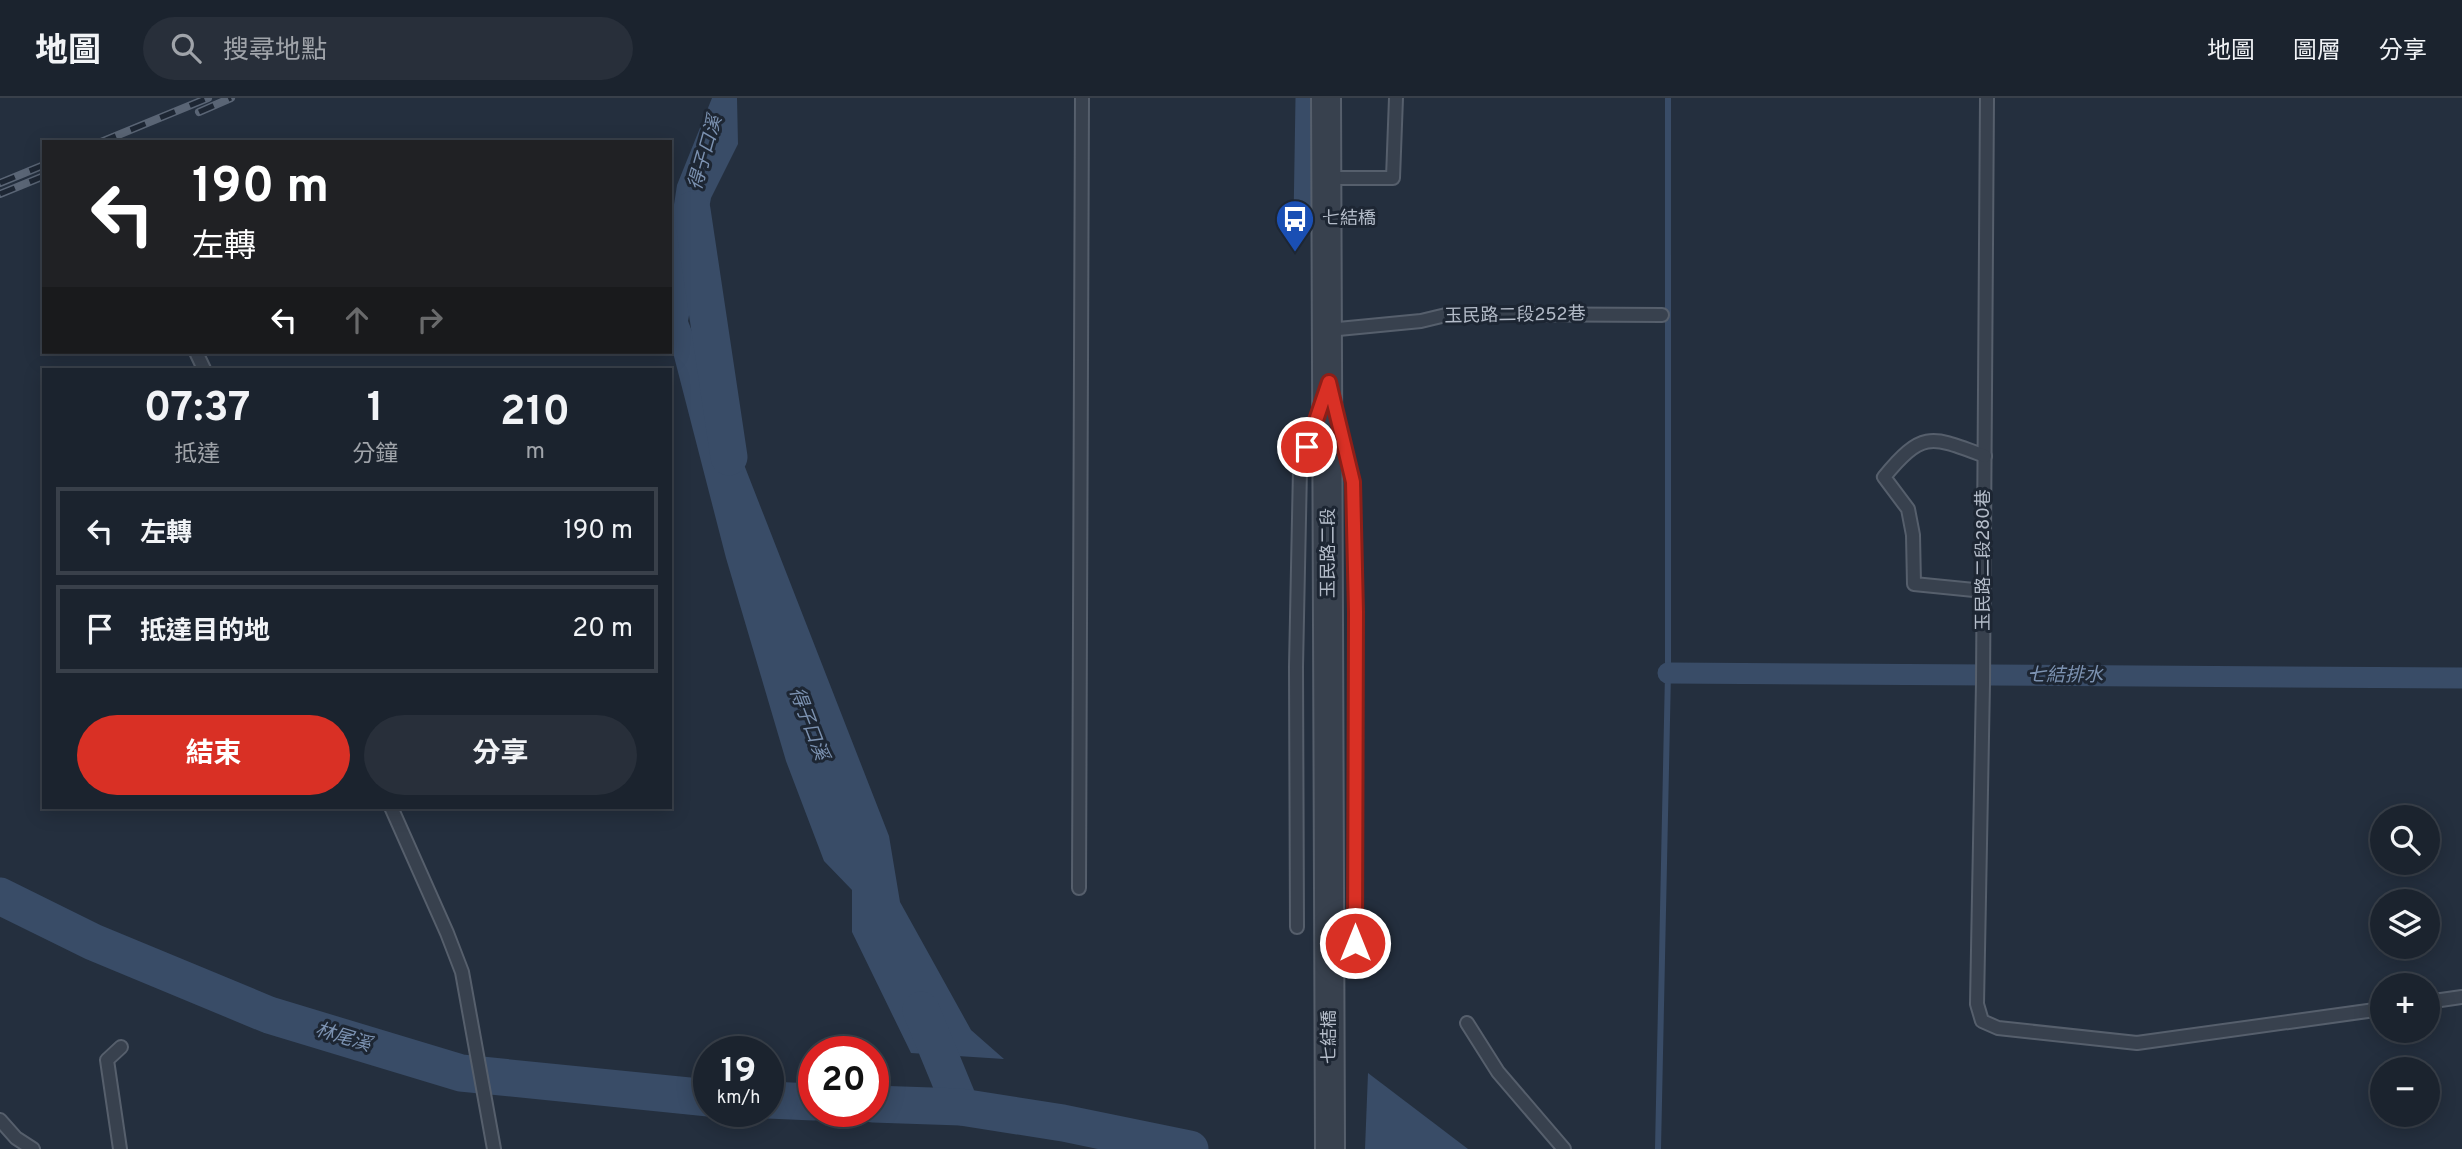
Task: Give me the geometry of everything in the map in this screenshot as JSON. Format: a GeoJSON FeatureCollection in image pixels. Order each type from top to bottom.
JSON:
{"type":"FeatureCollection","features":[{"type":"Feature","properties":{"kind":"street","name":"玉民路二段"},"geometry":{"type":"LineString","coordinates":[[1326,98],[1330,757]]}},
{"type":"Feature","properties":{"kind":"street","name":"七結橋"},"geometry":{"type":"LineString","coordinates":[[1330,757],[1330,1149]]}},
{"type":"Feature","properties":{"kind":"lane"},"geometry":{"type":"LineString","coordinates":[[1079,888],[1083,98]]}},
{"type":"Feature","properties":{"kind":"lane"},"geometry":{"type":"LineString","coordinates":[[1325,178],[1393,178],[1396,98]]}},
{"type":"Feature","properties":{"kind":"lane","name":"玉民路二段280巷"},"geometry":{"type":"LineString","coordinates":[[1987,98],[1978,1004],[1982,1021],[1998,1028],[2137,1043],[2370,1011]]}},
{"type":"Feature","properties":{"kind":"lane","name":"玉民路二段252巷"},"geometry":{"type":"LineString","coordinates":[[1328,330],[1421,321],[1450,314],[1662,314]]}},
{"type":"Feature","properties":{"kind":"lane"},"geometry":{"type":"LineString","coordinates":[[1297,927],[1296,667],[1300,469],[1329,382]]}},
{"type":"Feature","properties":{"kind":"lane"},"geometry":{"type":"LineString","coordinates":[[1329,382],[1353,482],[1356,612],[1355,943]]}},
{"type":"Feature","properties":{"kind":"lane"},"geometry":{"type":"LineString","coordinates":[[1984,591],[1914,584],[1913,535],[1908,509],[1884,477],[1900,458],[1922,441],[1943,440],[1985,456]]}},
{"type":"Feature","properties":{"kind":"lane"},"geometry":{"type":"LineString","coordinates":[[392,809],[462,972],[493,1143]]}},
{"type":"Feature","properties":{"kind":"lane"},"geometry":{"type":"LineString","coordinates":[[2440,1000],[2462,997]]}},
{"type":"Feature","properties":{"kind":"lane"},"geometry":{"type":"LineString","coordinates":[[1467,1023],[1498,1072],[1564,1149]]}},
{"type":"Feature","properties":{"kind":"lane"},"geometry":{"type":"LineString","coordinates":[[120,1149],[107,1060],[121,1047]]}},
{"type":"Feature","properties":{"kind":"lane"},"geometry":{"type":"LineString","coordinates":[[0,1120],[16,1138],[33,1149]]}},
{"type":"Feature","properties":{"kind":"water"},"geometry":{"type":"Polygon","coordinates":[[[712,98],[737,98],[738,144],[711,198],[688,321],[889,836],[900,902],[971,1030],[1004,1059],[911,1053],[852,932],[852,890],[824,861],[786,761],[726,558],[672,349],[672,218],[677,185],[712,98]]]}},
{"type":"Feature","properties":{"kind":"water"},"geometry":{"type":"Polygon","coordinates":[[[1368,1073],[1468,1149],[1365,1149],[1368,1073]]]}},
{"type":"Feature","properties":{"kind":"waterway"},"geometry":{"type":"LineString","coordinates":[[1304,221],[1306,98]]}},
{"type":"Feature","properties":{"kind":"waterway"},"geometry":{"type":"LineString","coordinates":[[1658,1149],[1668,673],[1668,98]]}},
{"type":"Feature","properties":{"kind":"waterway","name":"得子口溪"},"geometry":{"type":"LineString","coordinates":[[692,210],[729,457]]}},
{"type":"Feature","properties":{"kind":"waterway","name":"七結排水"},"geometry":{"type":"LineString","coordinates":[[1668,673],[2462,678]]}},
{"type":"Feature","properties":{"kind":"waterway","name":"林尾溪"},"geometry":{"type":"LineString","coordinates":[[0,896],[93,942],[269,1015],[461,1073],[693,1096]]}},
{"type":"Feature","properties":{"kind":"waterway","name":"得子口溪"},"geometry":{"type":"LineString","coordinates":[[921,1010],[961,1107]]}},
{"type":"Feature","properties":{"kind":"waterway","name":"林尾溪"},"geometry":{"type":"LineString","coordinates":[[784,1101],[798,1101]]}},
{"type":"Feature","properties":{"kind":"waterway","name":"得子口溪"},"geometry":{"type":"LineString","coordinates":[[889,1105],[961,1107],[1063,1123],[1190,1149]]}},
{"type":"Feature","properties":{"kind":"railway"},"geometry":{"type":"LineString","coordinates":[[106,140],[208,98]]}},
{"type":"Feature","properties":{"kind":"railway"},"geometry":{"type":"LineString","coordinates":[[199,112],[231,98]]}},
{"type":"Feature","properties":{"kind":"railway"},"geometry":{"type":"LineString","coordinates":[[0,183],[42,166]]}},
{"type":"Feature","properties":{"kind":"railway"},"geometry":{"type":"LineString","coordinates":[[0,194],[42,177]]}},
{"type":"Feature","properties":{"kind":"place","name":"七結橋"},"geometry":{"type":"Point","coordinates":[1295,253]}},
{"type":"Feature","properties":{"kind":"route"},"geometry":{"type":"LineString","coordinates":[[1307,447],[1329,382],[1353,482],[1356,612],[1355,943]]}}]}
